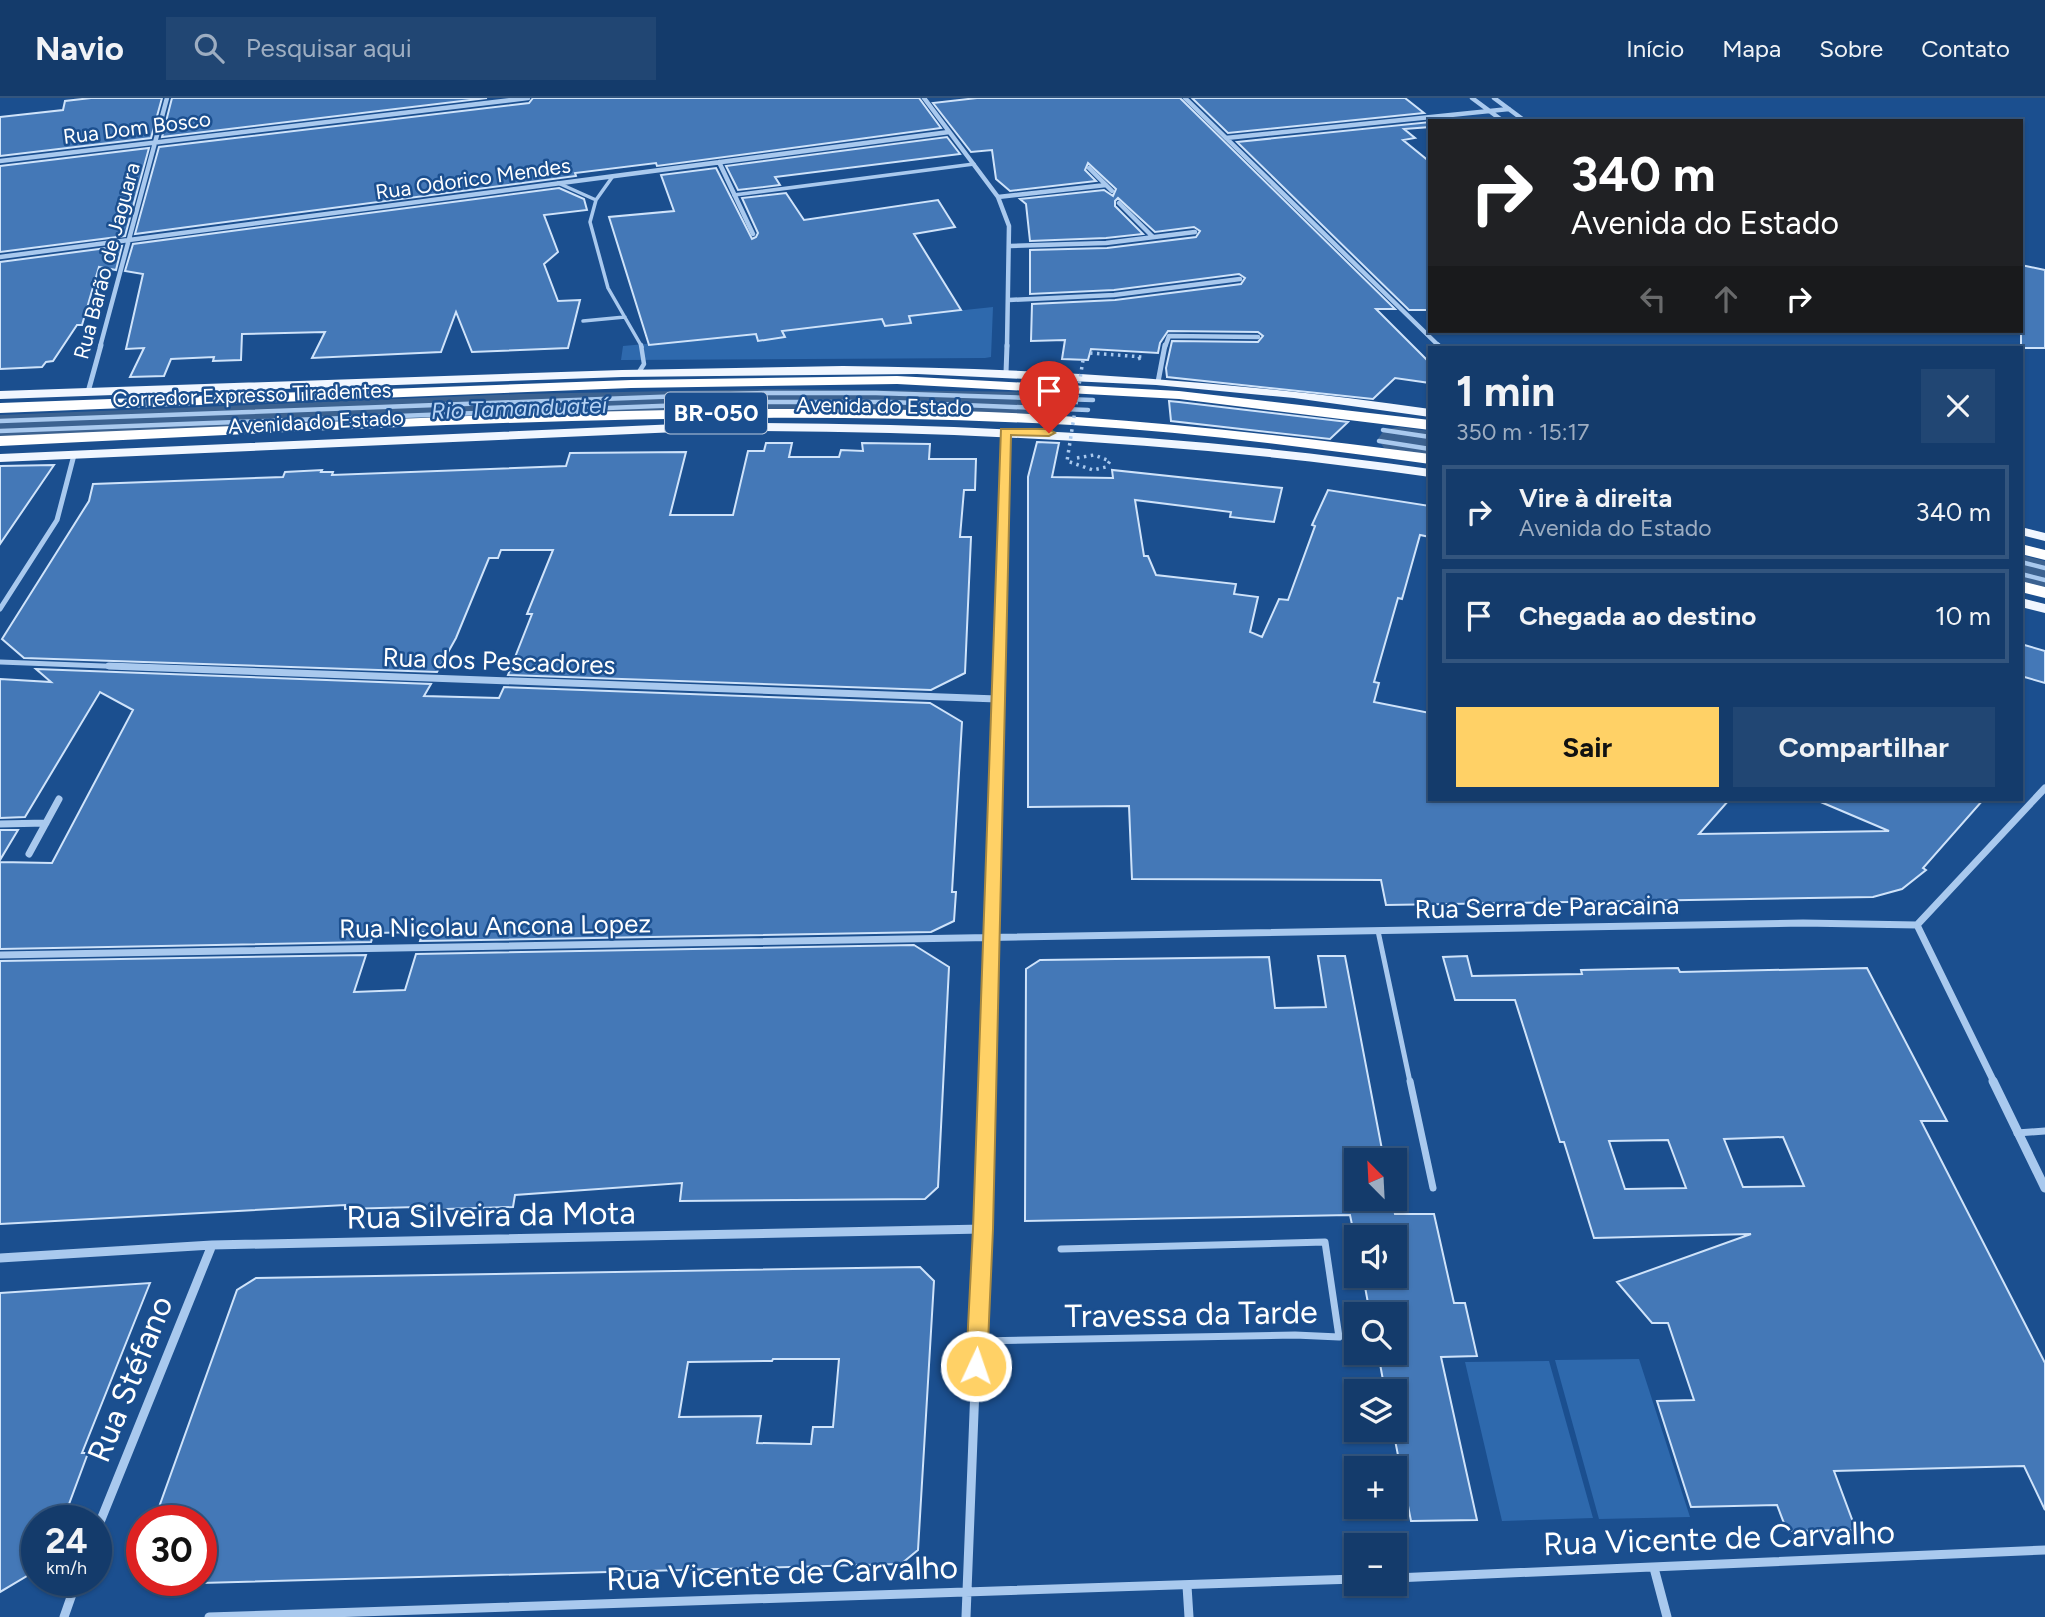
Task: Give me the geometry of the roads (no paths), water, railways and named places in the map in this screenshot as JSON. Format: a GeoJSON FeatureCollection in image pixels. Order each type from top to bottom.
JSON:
{"type":"FeatureCollection","features":[{"type":"Feature","properties":{"kind":"highway","name":"Avenida do Estado"},"geometry":{"type":"LineString","coordinates":[[0,408],[631,384],[897,380],[1179,396],[1428,425]]}},
{"type":"Feature","properties":{"kind":"highway","name":"Avenida do Estado"},"geometry":{"type":"LineString","coordinates":[[0,441],[666,414],[862,413],[1129,425],[1428,459]]}},
{"type":"Feature","properties":{"kind":"highway"},"geometry":{"type":"LineString","coordinates":[[2023,550],[2045,555]]}},
{"type":"Feature","properties":{"kind":"highway"},"geometry":{"type":"LineString","coordinates":[[2023,587],[2045,593]]}},
{"type":"Feature","properties":{"kind":"main road","name":"Avenida do Estado"},"geometry":{"type":"LineString","coordinates":[[0,395],[639,372],[861,369],[1006,373],[1224,387],[1428,413]]}},
{"type":"Feature","properties":{"kind":"main road","name":"Avenida do Estado"},"geometry":{"type":"LineString","coordinates":[[0,458],[700,427],[813,426],[1083,435],[1218,445],[1428,473]]}},
{"type":"Feature","properties":{"kind":"main road"},"geometry":{"type":"LineString","coordinates":[[2023,532],[2045,537]]}},
{"type":"Feature","properties":{"kind":"main road"},"geometry":{"type":"LineString","coordinates":[[2023,603],[2045,609]]}},
{"type":"Feature","properties":{"kind":"street","name":"Rua Barão de Jaguara"},"geometry":{"type":"LineString","coordinates":[[89,392],[167,98]]}},
{"type":"Feature","properties":{"kind":"street","name":"Rua Dom Bosco"},"geometry":{"type":"LineString","coordinates":[[0,161],[528,98]]}},
{"type":"Feature","properties":{"kind":"street"},"geometry":{"type":"LineString","coordinates":[[924,98],[998,197],[1009,226],[1006,373]]}},
{"type":"Feature","properties":{"kind":"street"},"geometry":{"type":"LineString","coordinates":[[1185,98],[1428,332]]}},
{"type":"Feature","properties":{"kind":"street"},"geometry":{"type":"LineString","coordinates":[[1472,98],[1500,119]]}},
{"type":"Feature","properties":{"kind":"street"},"geometry":{"type":"LineString","coordinates":[[1494,98],[1522,119]]}},
{"type":"Feature","properties":{"kind":"street"},"geometry":{"type":"LineString","coordinates":[[1226,138],[1509,109]]}},
{"type":"Feature","properties":{"kind":"street","name":"Rua Odorico Mendes"},"geometry":{"type":"LineString","coordinates":[[0,257],[949,132]]}},
{"type":"Feature","properties":{"kind":"street"},"geometry":{"type":"LineString","coordinates":[[719,162],[753,234]]}},
{"type":"Feature","properties":{"kind":"street"},"geometry":{"type":"LineString","coordinates":[[1089,168],[1112,191]]}},
{"type":"Feature","properties":{"kind":"street"},"geometry":{"type":"LineString","coordinates":[[998,197],[1106,185]]}},
{"type":"Feature","properties":{"kind":"street"},"geometry":{"type":"LineString","coordinates":[[1119,203],[1153,237]]}},
{"type":"Feature","properties":{"kind":"street"},"geometry":{"type":"LineString","coordinates":[[1010,246],[1078,245],[1195,232]]}},
{"type":"Feature","properties":{"kind":"street"},"geometry":{"type":"LineString","coordinates":[[1009,300],[1114,295],[1240,279]]}},
{"type":"Feature","properties":{"kind":"street"},"geometry":{"type":"LineString","coordinates":[[1158,382],[1166,339],[1169,337],[1258,337]]}},
{"type":"Feature","properties":{"kind":"street"},"geometry":{"type":"LineString","coordinates":[[966,1617],[983,1229],[1005,432]]}},
{"type":"Feature","properties":{"kind":"street"},"geometry":{"type":"LineString","coordinates":[[0,609],[57,520],[74,455]]}},
{"type":"Feature","properties":{"kind":"street","name":"Rua dos Pescadores"},"geometry":{"type":"LineString","coordinates":[[0,662],[997,699]]}},
{"type":"Feature","properties":{"kind":"street"},"geometry":{"type":"LineString","coordinates":[[2045,788],[1917,925],[2045,1188]]}},
{"type":"Feature","properties":{"kind":"street"},"geometry":{"type":"LineString","coordinates":[[29,854],[59,799]]}},
{"type":"Feature","properties":{"kind":"street"},"geometry":{"type":"LineString","coordinates":[[0,824],[46,823]]}},
{"type":"Feature","properties":{"kind":"street","name":"Rua Serra de Paracaina"},"geometry":{"type":"LineString","coordinates":[[990,938],[1803,923],[1917,925]]}},
{"type":"Feature","properties":{"kind":"street","name":"Rua Nicolau Ancona Lopez"},"geometry":{"type":"LineString","coordinates":[[0,956],[990,938]]}},
{"type":"Feature","properties":{"kind":"street","name":"Rua Silveira da Mota"},"geometry":{"type":"LineString","coordinates":[[0,1258],[212,1245],[983,1229]]}},
{"type":"Feature","properties":{"kind":"street","name":"Rua Stéfano"},"geometry":{"type":"LineString","coordinates":[[107,1505],[212,1245]]}},
{"type":"Feature","properties":{"kind":"street","name":"Rua Vicente de Carvalho"},"geometry":{"type":"LineString","coordinates":[[1407,1578],[2045,1550]]}},
{"type":"Feature","properties":{"kind":"street"},"geometry":{"type":"LineString","coordinates":[[1654,1568],[1667,1617]]}},
{"type":"Feature","properties":{"kind":"street","name":"Rua Vicente de Carvalho"},"geometry":{"type":"LineString","coordinates":[[209,1617],[1344,1580]]}},
{"type":"Feature","properties":{"kind":"street"},"geometry":{"type":"LineString","coordinates":[[1188,1586],[1189,1617]]}},
{"type":"Feature","properties":{"kind":"street"},"geometry":{"type":"LineString","coordinates":[[64,1617],[71,1596]]}},
{"type":"Feature","properties":{"kind":"lane"},"geometry":{"type":"LineString","coordinates":[[734,195],[974,164]]}},
{"type":"Feature","properties":{"kind":"lane"},"geometry":{"type":"LineString","coordinates":[[613,176],[596,200],[591,227],[608,288],[644,350],[644,364],[639,372]]}},
{"type":"Feature","properties":{"kind":"lane"},"geometry":{"type":"LineString","coordinates":[[558,183],[596,200]]}},
{"type":"Feature","properties":{"kind":"lane"},"geometry":{"type":"LineString","coordinates":[[583,321],[625,317]]}},
{"type":"Feature","properties":{"kind":"lane","name":"Corredor Expresso Tiradentes"},"geometry":{"type":"LineString","coordinates":[[0,421],[765,393],[876,393],[1093,400]]}},
{"type":"Feature","properties":{"kind":"lane","name":"Corredor Expresso Tiradentes"},"geometry":{"type":"LineString","coordinates":[[0,431],[766,402],[890,402],[1088,410]]}},
{"type":"Feature","properties":{"kind":"lane"},"geometry":{"type":"LineString","coordinates":[[1383,430],[1428,437]]}},
{"type":"Feature","properties":{"kind":"lane"},"geometry":{"type":"LineString","coordinates":[[1379,441],[1428,449]]}},
{"type":"Feature","properties":{"kind":"lane"},"geometry":{"type":"LineString","coordinates":[[2023,562],[2045,568]]}},
{"type":"Feature","properties":{"kind":"lane"},"geometry":{"type":"LineString","coordinates":[[2023,574],[2045,580]]}},
{"type":"Feature","properties":{"kind":"lane"},"geometry":{"type":"LineString","coordinates":[[1378,931],[1433,1188]]}},
{"type":"Feature","properties":{"kind":"lane"},"geometry":{"type":"LineString","coordinates":[[2017,1133],[2045,1132]]}},
{"type":"Feature","properties":{"kind":"lane","name":"Travessa da Tarde"},"geometry":{"type":"LineString","coordinates":[[977,1340],[1295,1335],[1339,1337],[1325,1242],[1062,1249]]}},
{"type":"Feature","properties":{"kind":"waterway","name":"Rio Tamanduateí"},"geometry":{"type":"LineString","coordinates":[[0,427],[649,403],[908,401],[1037,404]]}},
{"type":"Feature","properties":{"kind":"waterway","name":"Rio Tamanduateí"},"geometry":{"type":"LineString","coordinates":[[1398,439],[1428,443]]}},
{"type":"Feature","properties":{"kind":"waterway","name":"Rio Tamanduateí"},"geometry":{"type":"LineString","coordinates":[[2023,568],[2045,574]]}}]}
